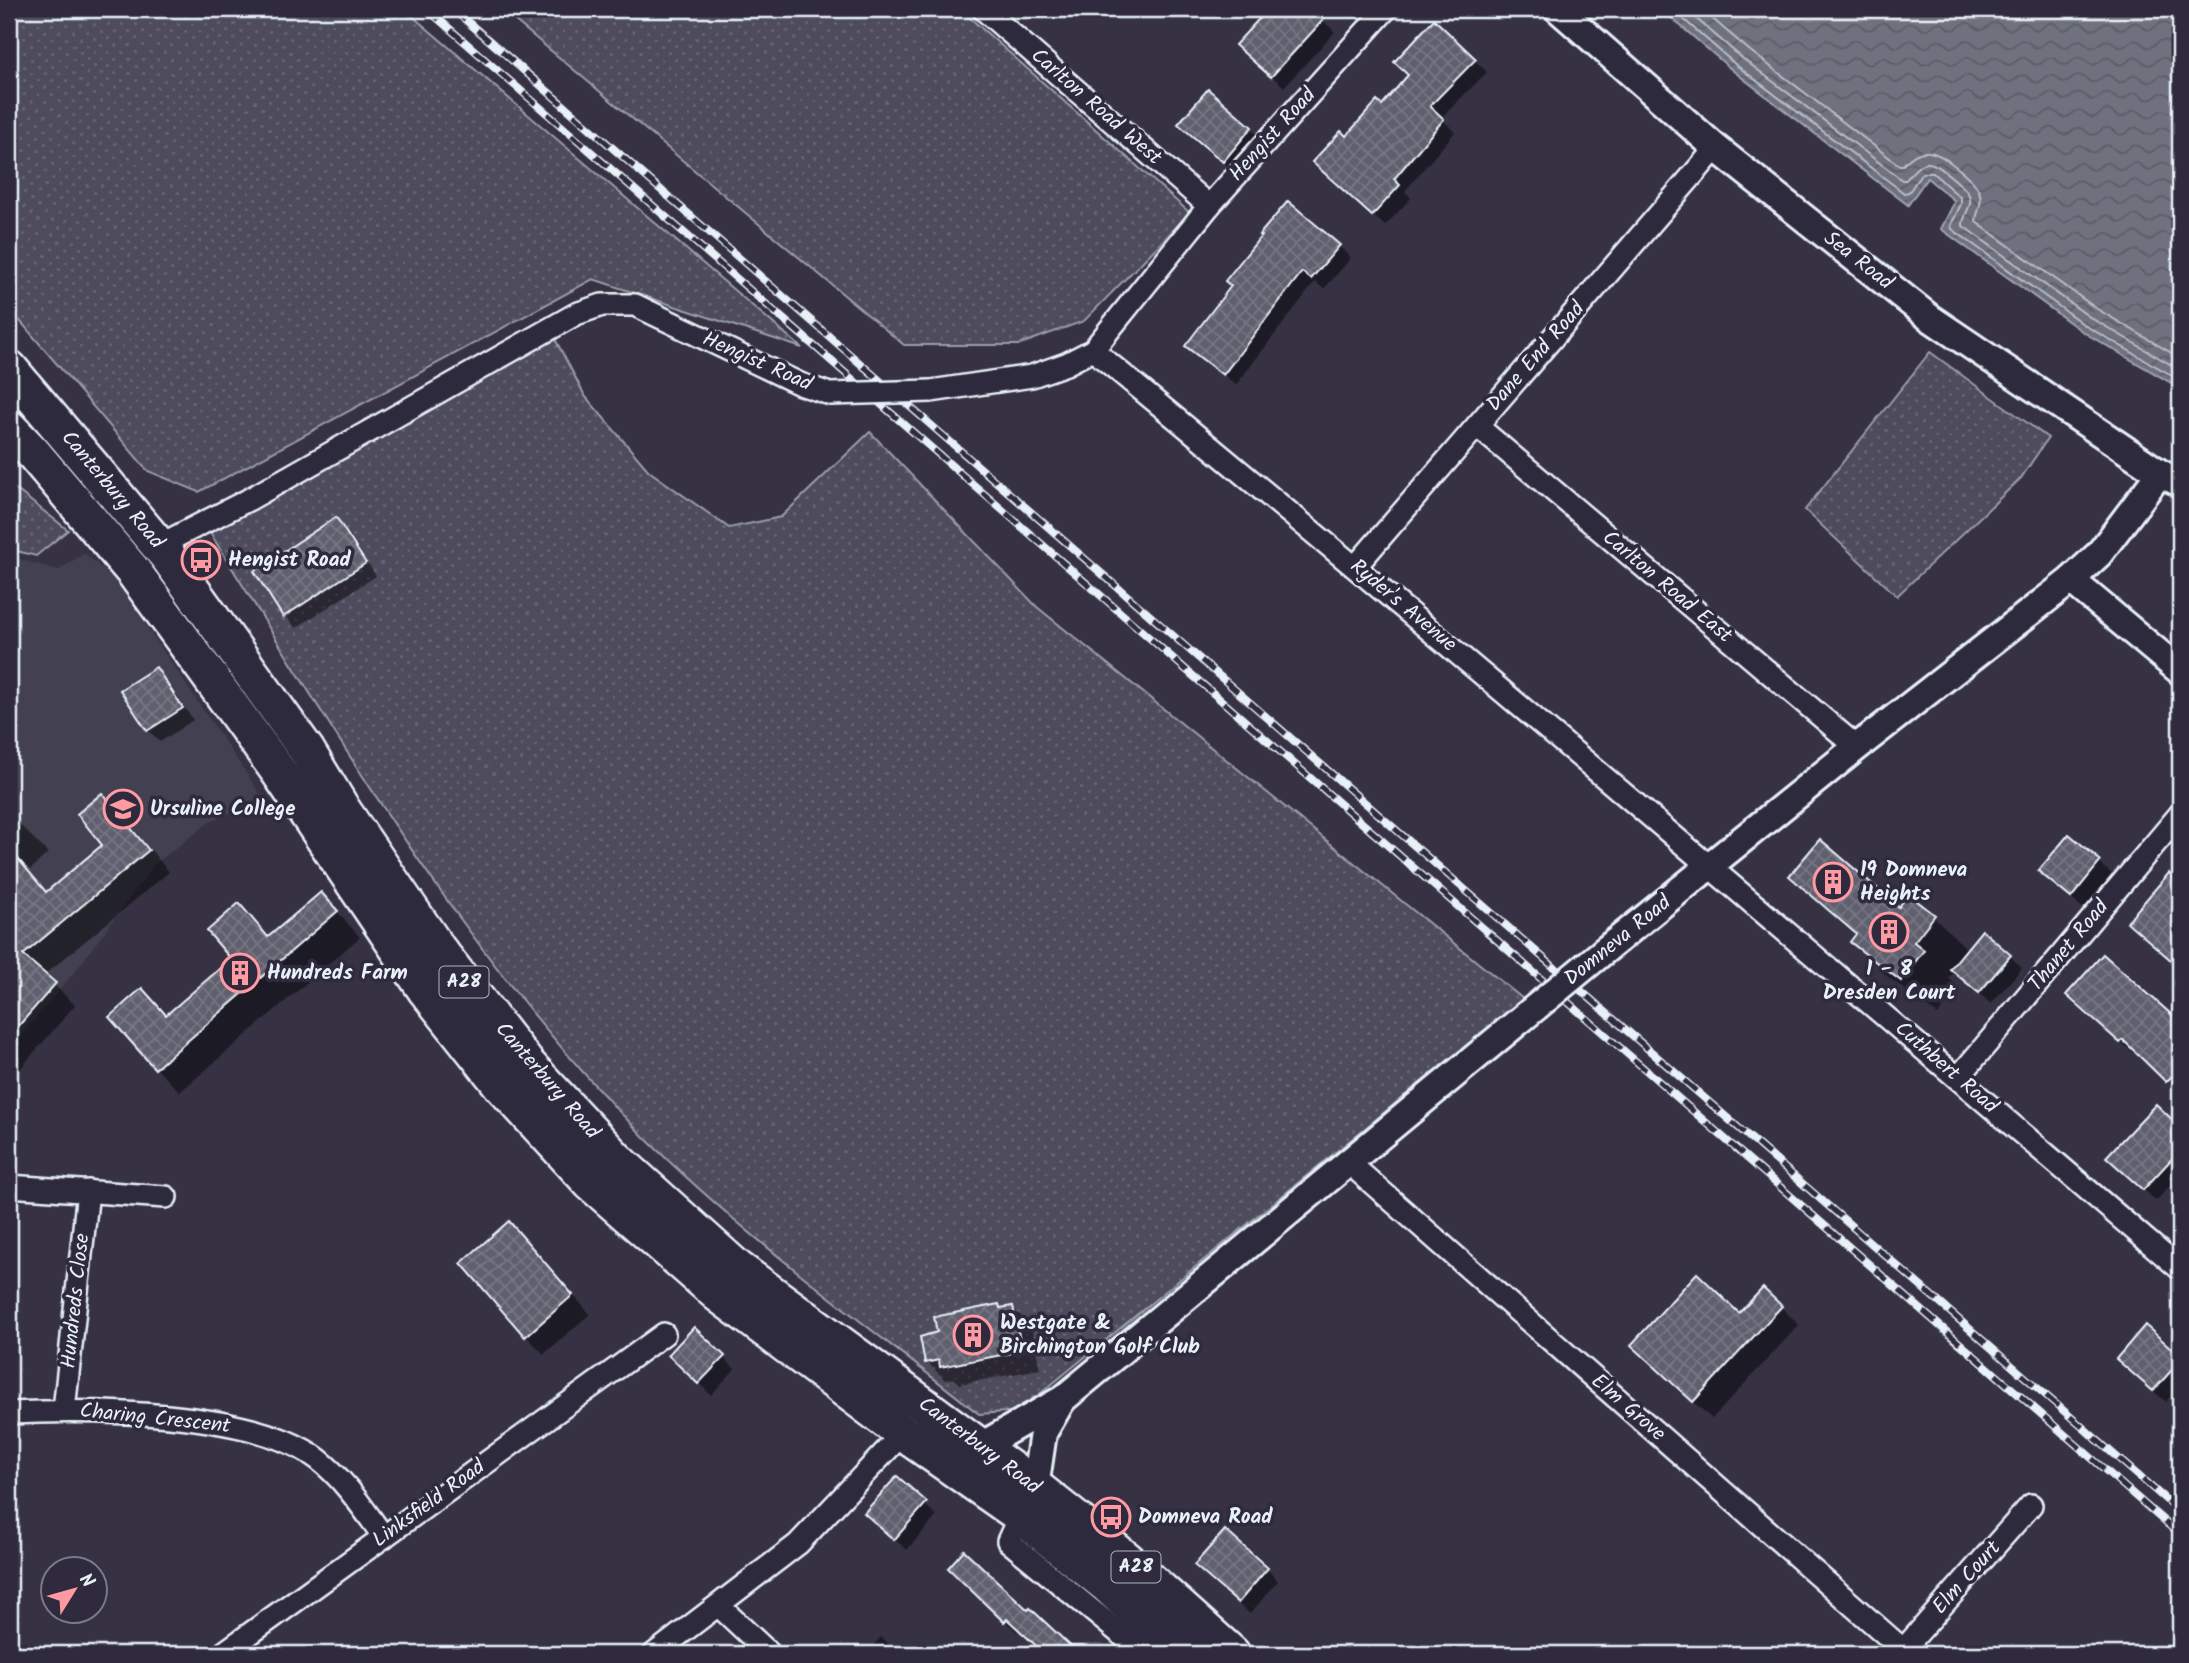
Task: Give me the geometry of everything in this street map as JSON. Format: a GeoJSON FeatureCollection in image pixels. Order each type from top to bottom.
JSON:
{"type":"FeatureCollection","features":[{"type":"Feature","properties":{"kind":"highway","name":"Canterbury Road"},"geometry":{"type":"LineString","coordinates":[[9,368],[169,558],[301,743],[344,812],[437,948],[527,1064],[615,1158],[737,1268],[981,1446],[1027,1501],[1107,1586],[1182,1654]]}},
{"type":"Feature","properties":{"kind":"highway","name":"Canterbury Road"},"geometry":{"type":"LineString","coordinates":[[9,428],[133,571],[279,772],[425,989],[502,1086],[591,1183],[718,1294],[903,1433],[1126,1559],[1232,1654]]}},
{"type":"Feature","properties":{"kind":"street","name":"Carlton Road West"},"geometry":{"type":"LineString","coordinates":[[983,9],[1209,206]]}},
{"type":"Feature","properties":{"kind":"street","name":"Hengist Road"},"geometry":{"type":"LineString","coordinates":[[158,546],[247,500],[576,314],[602,305],[635,305],[800,384],[831,394],[931,391],[1032,376],[1066,363],[1093,350],[1209,206],[1386,9]]}},
{"type":"Feature","properties":{"kind":"street","name":"Sea Road"},"geometry":{"type":"LineString","coordinates":[[1558,9],[1716,148],[1930,318],[2170,478]]}},
{"type":"Feature","properties":{"kind":"street","name":"Dane End Road"},"geometry":{"type":"LineString","coordinates":[[1356,566],[1716,148]]}},
{"type":"Feature","properties":{"kind":"street","name":"Ryder's Avenue"},"geometry":{"type":"LineString","coordinates":[[1093,350],[1356,566],[1711,866]]}},
{"type":"Feature","properties":{"kind":"street","name":"Carlton Road East"},"geometry":{"type":"LineString","coordinates":[[1477,426],[1857,747]]}},
{"type":"Feature","properties":{"kind":"street","name":"Domneva Road"},"geometry":{"type":"LineString","coordinates":[[981,1446],[1063,1399],[1604,951],[2070,580],[2099,554],[2170,478]]}},
{"type":"Feature","properties":{"kind":"street"},"geometry":{"type":"LineString","coordinates":[[2070,580],[2180,671]]}},
{"type":"Feature","properties":{"kind":"street","name":"Thanet Road"},"geometry":{"type":"LineString","coordinates":[[1958,1078],[2180,814]]}},
{"type":"Feature","properties":{"kind":"street","name":"Cuthbert Road"},"geometry":{"type":"LineString","coordinates":[[1711,866],[2180,1269]]}},
{"type":"Feature","properties":{"kind":"street","name":"Elm Grove"},"geometry":{"type":"LineString","coordinates":[[1348,1162],[1905,1652]]}},
{"type":"Feature","properties":{"kind":"street"},"geometry":{"type":"LineString","coordinates":[[9,1186],[166,1197]]}},
{"type":"Feature","properties":{"kind":"street","name":"Hundreds Close"},"geometry":{"type":"LineString","coordinates":[[64,1410],[88,1191]]}},
{"type":"Feature","properties":{"kind":"street","name":"Linksfield Road"},"geometry":{"type":"LineString","coordinates":[[222,1654],[384,1537],[632,1347],[664,1334]]}},
{"type":"Feature","properties":{"kind":"street","name":"Domneva Road"},"geometry":{"type":"LineString","coordinates":[[1027,1501],[1043,1433],[1063,1399]]}},
{"type":"Feature","properties":{"kind":"street","name":"Charing Crescent"},"geometry":{"type":"LineString","coordinates":[[9,1413],[64,1410],[151,1415],[217,1423],[291,1442],[318,1459],[344,1483],[384,1537]]}},
{"type":"Feature","properties":{"kind":"street"},"geometry":{"type":"LineString","coordinates":[[654,1654],[798,1544],[903,1433]]}},
{"type":"Feature","properties":{"kind":"street","name":"Canterbury Road"},"geometry":{"type":"LineString","coordinates":[[1027,1501],[1008,1541],[1145,1654]]}},
{"type":"Feature","properties":{"kind":"street","name":"Elm Court"},"geometry":{"type":"LineString","coordinates":[[1905,1652],[2031,1506]]}},
{"type":"Feature","properties":{"kind":"street"},"geometry":{"type":"LineString","coordinates":[[719,1606],[770,1654]]}},
{"type":"Feature","properties":{"kind":"shaded area"},"geometry":{"type":"Polygon","coordinates":[[[9,9],[404,9],[802,348],[593,279],[199,492],[148,471],[9,308],[9,9]]]}},
{"type":"Feature","properties":{"kind":"shaded area"},"geometry":{"type":"Polygon","coordinates":[[[501,9],[960,9],[1190,213],[1084,321],[1018,345],[904,345],[501,9]]]}},
{"type":"Feature","properties":{"kind":"shaded area"},"geometry":{"type":"Polygon","coordinates":[[[555,339],[585,396],[649,471],[729,528],[781,517],[870,432],[1037,607],[1523,999],[1019,1411],[979,1414],[724,1211],[644,1137],[580,1068],[519,997],[409,845],[306,688],[207,528],[555,339]]]}},
{"type":"Feature","properties":{"kind":"shaded area"},"geometry":{"type":"Polygon","coordinates":[[[1930,352],[2048,438],[2021,478],[1897,596],[1805,510],[1930,352]]]}},
{"type":"Feature","properties":{"kind":"shaded area"},"geometry":{"type":"Polygon","coordinates":[[[9,484],[68,530],[36,556],[9,549],[9,484]]]}},
{"type":"Feature","properties":{"kind":"shaded area","name":"Ursuline College"},"geometry":{"type":"Polygon","coordinates":[[[84,553],[114,578],[263,798],[211,821],[154,865],[77,969],[9,1050],[9,559],[11,557],[59,570],[84,553]]]}},
{"type":"Feature","properties":{"kind":"water"},"geometry":{"type":"Polygon","coordinates":[[[1661,9],[2180,9],[2180,388],[2083,332],[1941,229],[1955,201],[1927,178],[1908,205],[1732,70],[1661,9]]]}},
{"type":"Feature","properties":{"kind":"building"},"geometry":{"type":"Polygon","coordinates":[[[1268,9],[1313,9],[1324,19],[1271,77],[1235,45],[1268,9]]]}},
{"type":"Feature","properties":{"kind":"building"},"geometry":{"type":"Polygon","coordinates":[[[1434,19],[1476,59],[1430,106],[1444,119],[1394,179],[1400,185],[1372,216],[1312,162],[1341,131],[1346,136],[1377,101],[1382,105],[1408,75],[1394,62],[1434,19]]]}},
{"type":"Feature","properties":{"kind":"building"},"geometry":{"type":"Polygon","coordinates":[[[1208,89],[1252,127],[1223,162],[1178,124],[1208,89]]]}},
{"type":"Feature","properties":{"kind":"building"},"geometry":{"type":"Polygon","coordinates":[[[1288,201],[1340,245],[1311,279],[1302,272],[1223,375],[1185,346],[1231,286],[1225,281],[1288,201]]]}},
{"type":"Feature","properties":{"kind":"building"},"geometry":{"type":"Polygon","coordinates":[[[336,517],[366,563],[283,617],[254,571],[336,517]]]}},
{"type":"Feature","properties":{"kind":"building"},"geometry":{"type":"Polygon","coordinates":[[[156,667],[183,708],[147,731],[120,690],[156,667]]]}},
{"type":"Feature","properties":{"kind":"building"},"geometry":{"type":"Polygon","coordinates":[[[102,793],[149,850],[23,955],[56,983],[9,1037],[9,848],[46,892],[102,845],[77,814],[102,793]]]}},
{"type":"Feature","properties":{"kind":"building"},"geometry":{"type":"Polygon","coordinates":[[[2069,834],[2101,861],[2071,898],[2038,871],[2069,834]]]}},
{"type":"Feature","properties":{"kind":"building"},"geometry":{"type":"Polygon","coordinates":[[[1820,839],[1899,907],[1908,894],[1935,915],[1914,942],[1924,950],[1901,981],[1850,942],[1856,934],[1789,876],[1820,839]]]}},
{"type":"Feature","properties":{"kind":"building"},"geometry":{"type":"Polygon","coordinates":[[[2169,873],[2180,883],[2180,968],[2127,922],[2169,873]]]}},
{"type":"Feature","properties":{"kind":"building","name":"Hundreds Farm"},"geometry":{"type":"Polygon","coordinates":[[[321,892],[338,911],[155,1069],[109,1017],[142,988],[166,1015],[231,959],[207,931],[239,903],[268,937],[321,892]]]}},
{"type":"Feature","properties":{"kind":"building"},"geometry":{"type":"Polygon","coordinates":[[[1982,930],[2011,955],[1979,993],[1950,969],[1982,930]]]}},
{"type":"Feature","properties":{"kind":"building"},"geometry":{"type":"Polygon","coordinates":[[[2103,954],[2180,1022],[2180,1068],[2166,1082],[2123,1040],[2120,1043],[2066,995],[2103,954]]]}},
{"type":"Feature","properties":{"kind":"building"},"geometry":{"type":"Polygon","coordinates":[[[2156,1104],[2180,1127],[2180,1150],[2143,1190],[2106,1157],[2156,1104]]]}},
{"type":"Feature","properties":{"kind":"building"},"geometry":{"type":"Polygon","coordinates":[[[509,1221],[573,1295],[525,1337],[461,1263],[509,1221]]]}},
{"type":"Feature","properties":{"kind":"building"},"geometry":{"type":"Polygon","coordinates":[[[1697,1273],[1739,1313],[1763,1288],[1782,1306],[1693,1402],[1631,1345],[1697,1273]]]}},
{"type":"Feature","properties":{"kind":"building","name":"Westgate & Birchington Golf Club"},"geometry":{"type":"Polygon","coordinates":[[[999,1304],[1000,1308],[1013,1306],[1022,1351],[940,1367],[939,1360],[925,1363],[920,1337],[937,1332],[934,1317],[999,1304]]]}},
{"type":"Feature","properties":{"kind":"building"},"geometry":{"type":"Polygon","coordinates":[[[2145,1325],[2180,1356],[2180,1361],[2153,1391],[2116,1359],[2145,1325]]]}},
{"type":"Feature","properties":{"kind":"building"},"geometry":{"type":"Polygon","coordinates":[[[694,1327],[725,1356],[698,1384],[668,1355],[694,1327]]]}},
{"type":"Feature","properties":{"kind":"building"},"geometry":{"type":"Polygon","coordinates":[[[897,1476],[927,1502],[894,1540],[864,1513],[897,1476]]]}},
{"type":"Feature","properties":{"kind":"building"},"geometry":{"type":"Polygon","coordinates":[[[1225,1530],[1268,1568],[1238,1603],[1194,1565],[1225,1530]]]}},
{"type":"Feature","properties":{"kind":"building"},"geometry":{"type":"Polygon","coordinates":[[[964,1550],[1079,1654],[1045,1654],[1007,1619],[1004,1622],[948,1568],[964,1550]]]}},
{"type":"Feature","properties":{"kind":"railway"},"geometry":{"type":"LineString","coordinates":[[427,9],[2180,1535]]}},
{"type":"Feature","properties":{"kind":"railway"},"geometry":{"type":"LineString","coordinates":[[453,9],[2180,1512]]}},
{"type":"Feature","properties":{"kind":"place","name":"Hengist Road"},"geometry":{"type":"Point","coordinates":[201,560]}},
{"type":"Feature","properties":{"kind":"place","name":"Ursuline College"},"geometry":{"type":"Point","coordinates":[123,809]}},
{"type":"Feature","properties":{"kind":"place","name":"19 Domneva Heights"},"geometry":{"type":"Point","coordinates":[1833,882]}},
{"type":"Feature","properties":{"kind":"place","name":"1 - 8 Dresden Court"},"geometry":{"type":"Point","coordinates":[1889,932]}},
{"type":"Feature","properties":{"kind":"place","name":"Hundreds Farm"},"geometry":{"type":"Point","coordinates":[240,973]}},
{"type":"Feature","properties":{"kind":"place","name":"Westgate & Birchington Golf Club"},"geometry":{"type":"Point","coordinates":[973,1335]}},
{"type":"Feature","properties":{"kind":"place","name":"Domneva Road"},"geometry":{"type":"Point","coordinates":[1111,1517]}}]}
